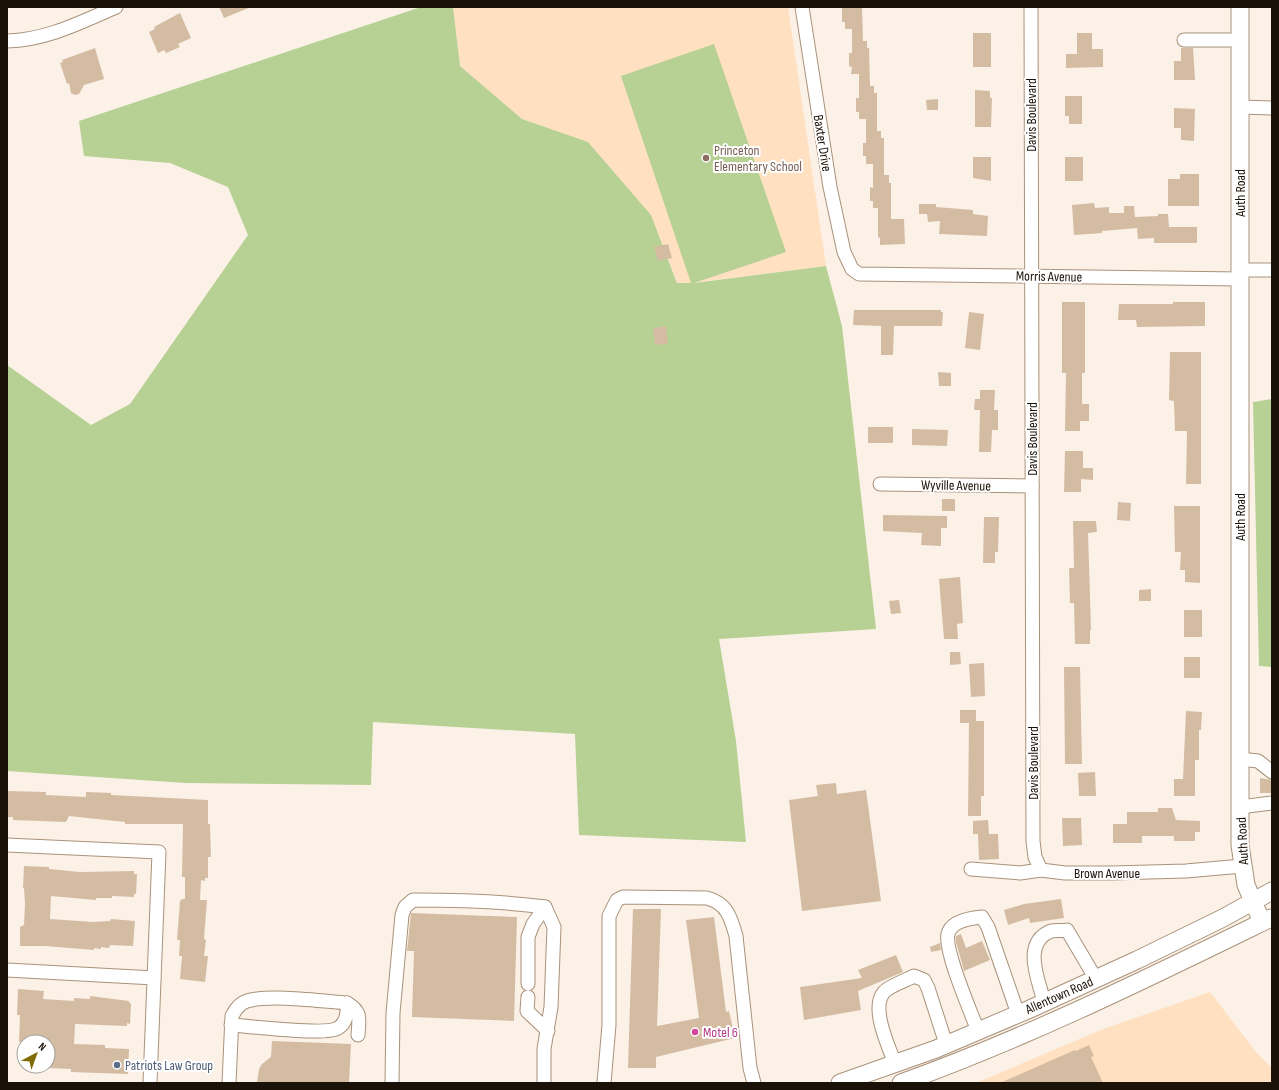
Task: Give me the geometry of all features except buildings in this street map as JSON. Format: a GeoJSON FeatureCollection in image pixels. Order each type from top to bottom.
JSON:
{"type":"FeatureCollection","features":[{"type":"Feature","properties":{"kind":"main road","name":"Auth Road"},"geometry":{"type":"LineString","coordinates":[[1240,7],[1240,807],[1242,866],[1246,885],[1252,903],[1267,920]]}},
{"type":"Feature","properties":{"kind":"main road","name":"Allentown Road"},"geometry":{"type":"LineString","coordinates":[[840,1083],[895,1064],[1018,1014],[1096,979],[1252,903],[1272,891]]}},
{"type":"Feature","properties":{"kind":"main road","name":"Allentown Road"},"geometry":{"type":"LineString","coordinates":[[901,1083],[950,1065],[1042,1027],[1123,991],[1267,920]]}},
{"type":"Feature","properties":{"kind":"street"},"geometry":{"type":"LineString","coordinates":[[7,41],[23,40],[55,33],[116,7]]}},
{"type":"Feature","properties":{"kind":"street","name":"Baxter Drive"},"geometry":{"type":"LineString","coordinates":[[802,7],[830,187],[844,252],[852,269],[859,274]]}},
{"type":"Feature","properties":{"kind":"street","name":"Davis Boulevard"},"geometry":{"type":"LineString","coordinates":[[1031,7],[1033,841],[1036,857],[1041,870]]}},
{"type":"Feature","properties":{"kind":"street"},"geometry":{"type":"LineString","coordinates":[[1184,40],[1240,40]]}},
{"type":"Feature","properties":{"kind":"street"},"geometry":{"type":"LineString","coordinates":[[1240,107],[1272,108]]}},
{"type":"Feature","properties":{"kind":"street","name":"Morris Avenue"},"geometry":{"type":"LineString","coordinates":[[859,274],[1032,276],[1240,274],[1272,270]]}},
{"type":"Feature","properties":{"kind":"street","name":"Wyville Avenue"},"geometry":{"type":"LineString","coordinates":[[880,484],[1032,486]]}},
{"type":"Feature","properties":{"kind":"street"},"geometry":{"type":"LineString","coordinates":[[1240,759],[1258,761],[1272,772]]}},
{"type":"Feature","properties":{"kind":"street"},"geometry":{"type":"LineString","coordinates":[[1240,807],[1272,804]]}},
{"type":"Feature","properties":{"kind":"street"},"geometry":{"type":"LineString","coordinates":[[7,845],[159,852],[150,1083]]}},
{"type":"Feature","properties":{"kind":"street","name":"Brown Avenue"},"geometry":{"type":"LineString","coordinates":[[971,869],[1020,872],[1041,870],[1072,873],[1146,873],[1242,866]]}},
{"type":"Feature","properties":{"kind":"street"},"geometry":{"type":"LineString","coordinates":[[604,1083],[609,1025],[609,916],[617,900],[623,897],[707,898],[715,900],[725,908],[730,916],[736,936],[750,1068],[754,1083]]}},
{"type":"Feature","properties":{"kind":"street"},"geometry":{"type":"LineString","coordinates":[[392,1083],[393,1013],[402,915],[405,907],[413,900],[437,900],[510,902],[545,907]]}},
{"type":"Feature","properties":{"kind":"street"},"geometry":{"type":"LineString","coordinates":[[528,984],[528,937],[533,924],[545,907]]}},
{"type":"Feature","properties":{"kind":"street"},"geometry":{"type":"LineString","coordinates":[[544,1083],[544,1049],[551,1007],[554,927],[545,907]]}},
{"type":"Feature","properties":{"kind":"street"},"geometry":{"type":"LineString","coordinates":[[978,1031],[951,959],[948,934],[951,927],[969,918],[982,917],[988,927],[1018,1014]]}},
{"type":"Feature","properties":{"kind":"street"},"geometry":{"type":"LineString","coordinates":[[1044,1002],[1033,957],[1036,942],[1051,931],[1067,930],[1096,979]]}},
{"type":"Feature","properties":{"kind":"street"},"geometry":{"type":"LineString","coordinates":[[7,970],[154,978]]}},
{"type":"Feature","properties":{"kind":"street"},"geometry":{"type":"LineString","coordinates":[[895,1064],[878,1016],[880,1000],[884,992],[914,976],[924,980],[946,1044]]}},
{"type":"Feature","properties":{"kind":"street"},"geometry":{"type":"LineString","coordinates":[[528,997],[527,1011],[548,1031]]}},
{"type":"Feature","properties":{"kind":"street"},"geometry":{"type":"LineString","coordinates":[[229,1083],[231,1025],[235,1009],[245,1001],[254,999],[312,1000],[347,1004],[356,1008],[359,1014],[358,1035]]}},
{"type":"Feature","properties":{"kind":"street"},"geometry":{"type":"LineString","coordinates":[[231,1025],[322,1031],[338,1029],[344,1022],[347,1004]]}},
{"type":"Feature","properties":{"kind":"shaded area","name":"Princeton Elementary School"},"geometry":{"type":"Polygon","coordinates":[[[453,7],[788,7],[826,266],[678,284],[651,215],[588,142],[522,119],[460,66],[453,7]]]}},
{"type":"Feature","properties":{"kind":"shaded area"},"geometry":{"type":"Polygon","coordinates":[[[1210,992],[1256,1052],[1272,1068],[1272,1083],[976,1083],[1103,1029],[1210,992]]]}},
{"type":"Feature","properties":{"kind":"green space"},"geometry":{"type":"Polygon","coordinates":[[[421,7],[453,7],[460,66],[522,119],[588,142],[651,215],[677,283],[691,283],[621,76],[714,44],[786,252],[694,283],[826,266],[842,326],[876,629],[719,639],[736,741],[746,842],[579,835],[575,734],[373,722],[371,785],[186,783],[7,771],[7,365],[91,425],[130,404],[248,235],[228,187],[170,163],[84,156],[79,121],[421,7]]]}},
{"type":"Feature","properties":{"kind":"green space"},"geometry":{"type":"Polygon","coordinates":[[[1272,399],[1272,667],[1259,666],[1253,402],[1272,399]]]}},
{"type":"Feature","properties":{"kind":"place","name":"Princeton Elementary School"},"geometry":{"type":"Point","coordinates":[706,158]}},
{"type":"Feature","properties":{"kind":"place","name":"Motel 6"},"geometry":{"type":"Point","coordinates":[695,1032]}},
{"type":"Feature","properties":{"kind":"place","name":"Patriots Law Group"},"geometry":{"type":"Point","coordinates":[117,1065]}}]}
